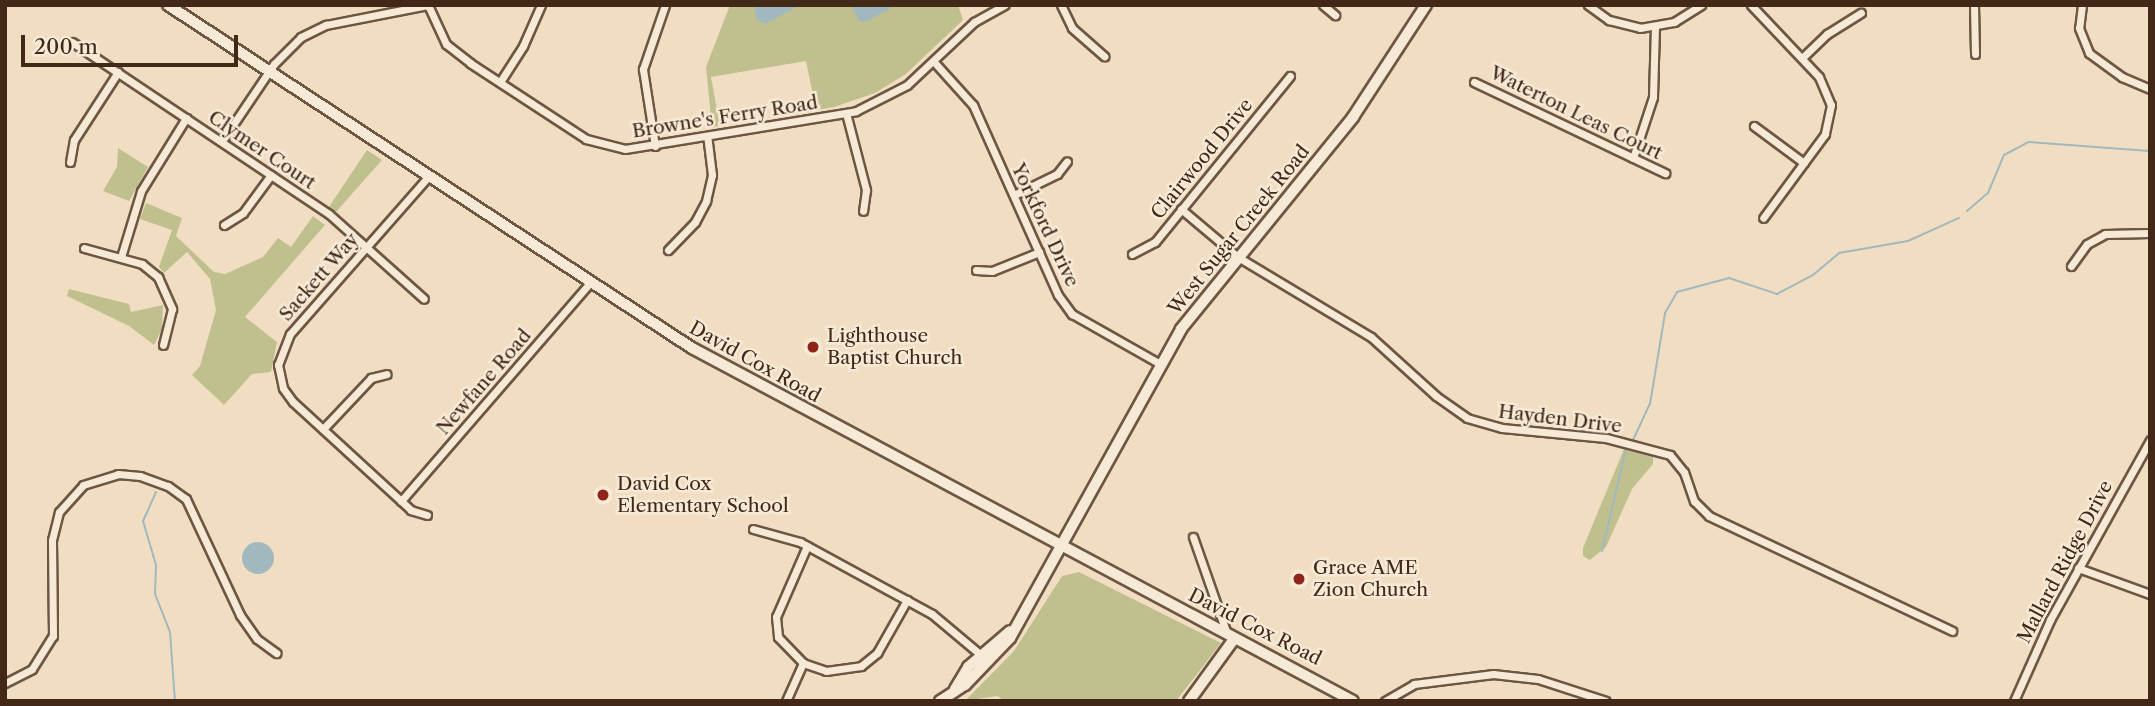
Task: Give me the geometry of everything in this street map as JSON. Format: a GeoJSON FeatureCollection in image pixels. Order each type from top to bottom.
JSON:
{"type":"FeatureCollection","features":[{"type":"Feature","properties":{"kind":"main road","name":"David Cox Road"},"geometry":{"type":"LineString","coordinates":[[168,5],[427,178],[692,348],[1353,701]]}},
{"type":"Feature","properties":{"kind":"main road","name":"West Sugar Creek Road"},"geometry":{"type":"LineString","coordinates":[[955,689],[968,667],[1010,631],[1037,594],[1191,315],[1353,117],[1426,5]]}},
{"type":"Feature","properties":{"kind":"main road","name":"West Sugar Creek Road"},"geometry":{"type":"LineString","coordinates":[[940,701],[993,657],[1010,638],[1010,631]]}},
{"type":"Feature","properties":{"kind":"main road"},"geometry":{"type":"LineString","coordinates":[[1189,701],[1231,637]]}},
{"type":"Feature","properties":{"kind":"street"},"geometry":{"type":"LineString","coordinates":[[222,141],[291,45],[312,31],[428,5]]}},
{"type":"Feature","properties":{"kind":"street","name":"Browne's Ferry Road"},"geometry":{"type":"LineString","coordinates":[[428,5],[446,44],[592,142],[625,149],[846,113],[889,96],[935,63],[974,22],[1005,5]]}},
{"type":"Feature","properties":{"kind":"street"},"geometry":{"type":"LineString","coordinates":[[500,82],[523,46],[541,5]]}},
{"type":"Feature","properties":{"kind":"street"},"geometry":{"type":"LineString","coordinates":[[655,146],[643,69],[665,5]]}},
{"type":"Feature","properties":{"kind":"street"},"geometry":{"type":"LineString","coordinates":[[1061,5],[1072,28],[1104,56]]}},
{"type":"Feature","properties":{"kind":"street"},"geometry":{"type":"LineString","coordinates":[[1323,5],[1335,15]]}},
{"type":"Feature","properties":{"kind":"street"},"geometry":{"type":"LineString","coordinates":[[1588,5],[1615,22],[1656,27],[1681,19],[1701,5]]}},
{"type":"Feature","properties":{"kind":"street"},"geometry":{"type":"LineString","coordinates":[[1751,5],[1822,81],[1831,110],[1825,134],[1763,218]]}},
{"type":"Feature","properties":{"kind":"street"},"geometry":{"type":"LineString","coordinates":[[1974,5],[1975,54]]}},
{"type":"Feature","properties":{"kind":"street"},"geometry":{"type":"LineString","coordinates":[[2082,5],[2079,28],[2089,53],[2122,77],[2150,89]]}},
{"type":"Feature","properties":{"kind":"street"},"geometry":{"type":"LineString","coordinates":[[1802,58],[1827,34],[1861,13]]}},
{"type":"Feature","properties":{"kind":"street"},"geometry":{"type":"LineString","coordinates":[[1633,158],[1653,97],[1656,27]]}},
{"type":"Feature","properties":{"kind":"street","name":"Clymer Court"},"geometry":{"type":"LineString","coordinates":[[72,42],[329,214],[424,299]]}},
{"type":"Feature","properties":{"kind":"street","name":"Yorkford Drive"},"geometry":{"type":"LineString","coordinates":[[935,63],[968,97],[1039,251],[1072,314],[1162,365]]}},
{"type":"Feature","properties":{"kind":"street"},"geometry":{"type":"LineString","coordinates":[[70,162],[74,140],[118,72]]}},
{"type":"Feature","properties":{"kind":"street","name":"Clairwood Drive"},"geometry":{"type":"LineString","coordinates":[[1132,254],[1148,248],[1290,76]]}},
{"type":"Feature","properties":{"kind":"street","name":"Waterton Leas Court"},"geometry":{"type":"LineString","coordinates":[[1474,82],[1665,173]]}},
{"type":"Feature","properties":{"kind":"street"},"geometry":{"type":"LineString","coordinates":[[846,113],[866,190],[863,211]]}},
{"type":"Feature","properties":{"kind":"street"},"geometry":{"type":"LineString","coordinates":[[121,257],[141,191],[186,118]]}},
{"type":"Feature","properties":{"kind":"street"},"geometry":{"type":"LineString","coordinates":[[1754,126],[1804,163]]}},
{"type":"Feature","properties":{"kind":"street"},"geometry":{"type":"LineString","coordinates":[[668,250],[695,222],[706,201],[712,176],[707,137]]}},
{"type":"Feature","properties":{"kind":"street"},"geometry":{"type":"LineString","coordinates":[[1013,195],[1057,174],[1068,161]]}},
{"type":"Feature","properties":{"kind":"street"},"geometry":{"type":"LineString","coordinates":[[224,225],[243,214],[271,174]]}},
{"type":"Feature","properties":{"kind":"street","name":"Sackett Way"},"geometry":{"type":"LineString","coordinates":[[427,178],[290,334],[279,356],[282,388],[401,501],[427,515]]}},
{"type":"Feature","properties":{"kind":"street","name":"Hayden Drive"},"geometry":{"type":"LineString","coordinates":[[1181,209],[1238,257],[1371,337],[1442,401],[1467,418],[1502,428],[1595,436],[1662,452],[1682,467],[1694,500],[1709,516],[1952,631]]}},
{"type":"Feature","properties":{"kind":"street"},"geometry":{"type":"LineString","coordinates":[[2071,266],[2087,244],[2105,234],[2150,233]]}},
{"type":"Feature","properties":{"kind":"street"},"geometry":{"type":"LineString","coordinates":[[84,247],[121,257],[152,270],[166,291],[171,320],[163,345]]}},
{"type":"Feature","properties":{"kind":"street"},"geometry":{"type":"LineString","coordinates":[[976,270],[992,271],[1039,251]]}},
{"type":"Feature","properties":{"kind":"street","name":"Newfane Road"},"geometry":{"type":"LineString","coordinates":[[401,501],[590,283]]}},
{"type":"Feature","properties":{"kind":"street"},"geometry":{"type":"LineString","coordinates":[[323,429],[371,378],[387,374]]}},
{"type":"Feature","properties":{"kind":"street","name":"Mallard Ridge Drive"},"geometry":{"type":"LineString","coordinates":[[2014,701],[2078,568],[2150,440]]}},
{"type":"Feature","properties":{"kind":"street"},"geometry":{"type":"LineString","coordinates":[[5,683],[32,668],[53,636],[52,540],[59,512],[83,485],[118,474],[140,475],[168,486],[186,499],[245,623],[276,653]]}},
{"type":"Feature","properties":{"kind":"street"},"geometry":{"type":"LineString","coordinates":[[752,529],[776,532],[807,546],[907,600],[945,622],[982,656]]}},
{"type":"Feature","properties":{"kind":"street"},"geometry":{"type":"LineString","coordinates":[[1193,537],[1231,637]]}},
{"type":"Feature","properties":{"kind":"street"},"geometry":{"type":"LineString","coordinates":[[807,546],[776,617],[778,637],[803,663],[826,671],[861,666],[877,653],[907,600]]}},
{"type":"Feature","properties":{"kind":"street"},"geometry":{"type":"LineString","coordinates":[[2078,568],[2150,594]]}},
{"type":"Feature","properties":{"kind":"street"},"geometry":{"type":"LineString","coordinates":[[786,701],[803,663]]}},
{"type":"Feature","properties":{"kind":"street"},"geometry":{"type":"LineString","coordinates":[[1385,701],[1414,684],[1493,674],[1538,679],[1606,701]]}},
{"type":"Feature","properties":{"kind":"green space"},"geometry":{"type":"Polygon","coordinates":[[[730,5],[958,5],[963,20],[906,74],[875,93],[834,107],[816,110],[806,61],[711,77],[720,126],[712,127],[706,67],[730,5]]]}},
{"type":"Feature","properties":{"kind":"green space"},"geometry":{"type":"Polygon","coordinates":[[[118,148],[148,167],[129,201],[103,191],[117,167],[118,148]]]}},
{"type":"Feature","properties":{"kind":"green space"},"geometry":{"type":"Polygon","coordinates":[[[367,150],[382,160],[336,212],[329,207],[367,150]]]}},
{"type":"Feature","properties":{"kind":"green space"},"geometry":{"type":"Polygon","coordinates":[[[146,203],[182,218],[176,236],[214,272],[225,274],[263,257],[278,238],[291,247],[313,216],[325,225],[245,317],[277,342],[271,372],[252,374],[224,405],[192,375],[200,366],[216,310],[210,279],[187,252],[164,273],[159,267],[172,230],[140,219],[146,203]]]}},
{"type":"Feature","properties":{"kind":"green space"},"geometry":{"type":"Polygon","coordinates":[[[69,289],[129,304],[131,312],[163,305],[162,329],[154,345],[129,326],[67,296],[69,289]]]}},
{"type":"Feature","properties":{"kind":"green space"},"geometry":{"type":"Polygon","coordinates":[[[1624,449],[1653,457],[1653,464],[1632,489],[1606,547],[1590,560],[1583,556],[1583,548],[1624,449]]]}},
{"type":"Feature","properties":{"kind":"green space"},"geometry":{"type":"Polygon","coordinates":[[[1079,572],[1221,643],[1176,701],[1006,701],[997,696],[965,701],[1014,651],[1062,576],[1079,572]]]}},
{"type":"Feature","properties":{"kind":"water"},"geometry":{"type":"Polygon","coordinates":[[[754,5],[800,5],[766,24],[756,19],[754,5]]]}},
{"type":"Feature","properties":{"kind":"water"},"geometry":{"type":"Polygon","coordinates":[[[851,5],[896,5],[866,22],[859,21],[851,5]]]}},
{"type":"Feature","properties":{"kind":"water"},"geometry":{"type":"Polygon","coordinates":[[[258,542],[269,547],[274,558],[269,569],[258,574],[247,569],[242,558],[247,547],[258,542]]]}},
{"type":"Feature","properties":{"kind":"waterway"},"geometry":{"type":"LineString","coordinates":[[1967,211],[1988,193],[2004,155],[2028,142],[2150,151]]}},
{"type":"Feature","properties":{"kind":"waterway"},"geometry":{"type":"LineString","coordinates":[[1633,440],[1650,404],[1665,313],[1677,292],[1729,278],[1777,294],[1813,275],[1839,253],[1908,241],[1959,218]]}},
{"type":"Feature","properties":{"kind":"waterway"},"geometry":{"type":"LineString","coordinates":[[1602,551],[1626,449]]}},
{"type":"Feature","properties":{"kind":"waterway"},"geometry":{"type":"LineString","coordinates":[[156,492],[143,521],[156,565],[155,594],[170,632],[175,701]]}},
{"type":"Feature","properties":{"kind":"place","name":"Lighthouse Baptist Church"},"geometry":{"type":"Point","coordinates":[813,347]}},
{"type":"Feature","properties":{"kind":"place","name":"David Cox Elementary School"},"geometry":{"type":"Point","coordinates":[603,495]}},
{"type":"Feature","properties":{"kind":"place","name":"Grace AME Zion Church"},"geometry":{"type":"Point","coordinates":[1299,579]}}]}
